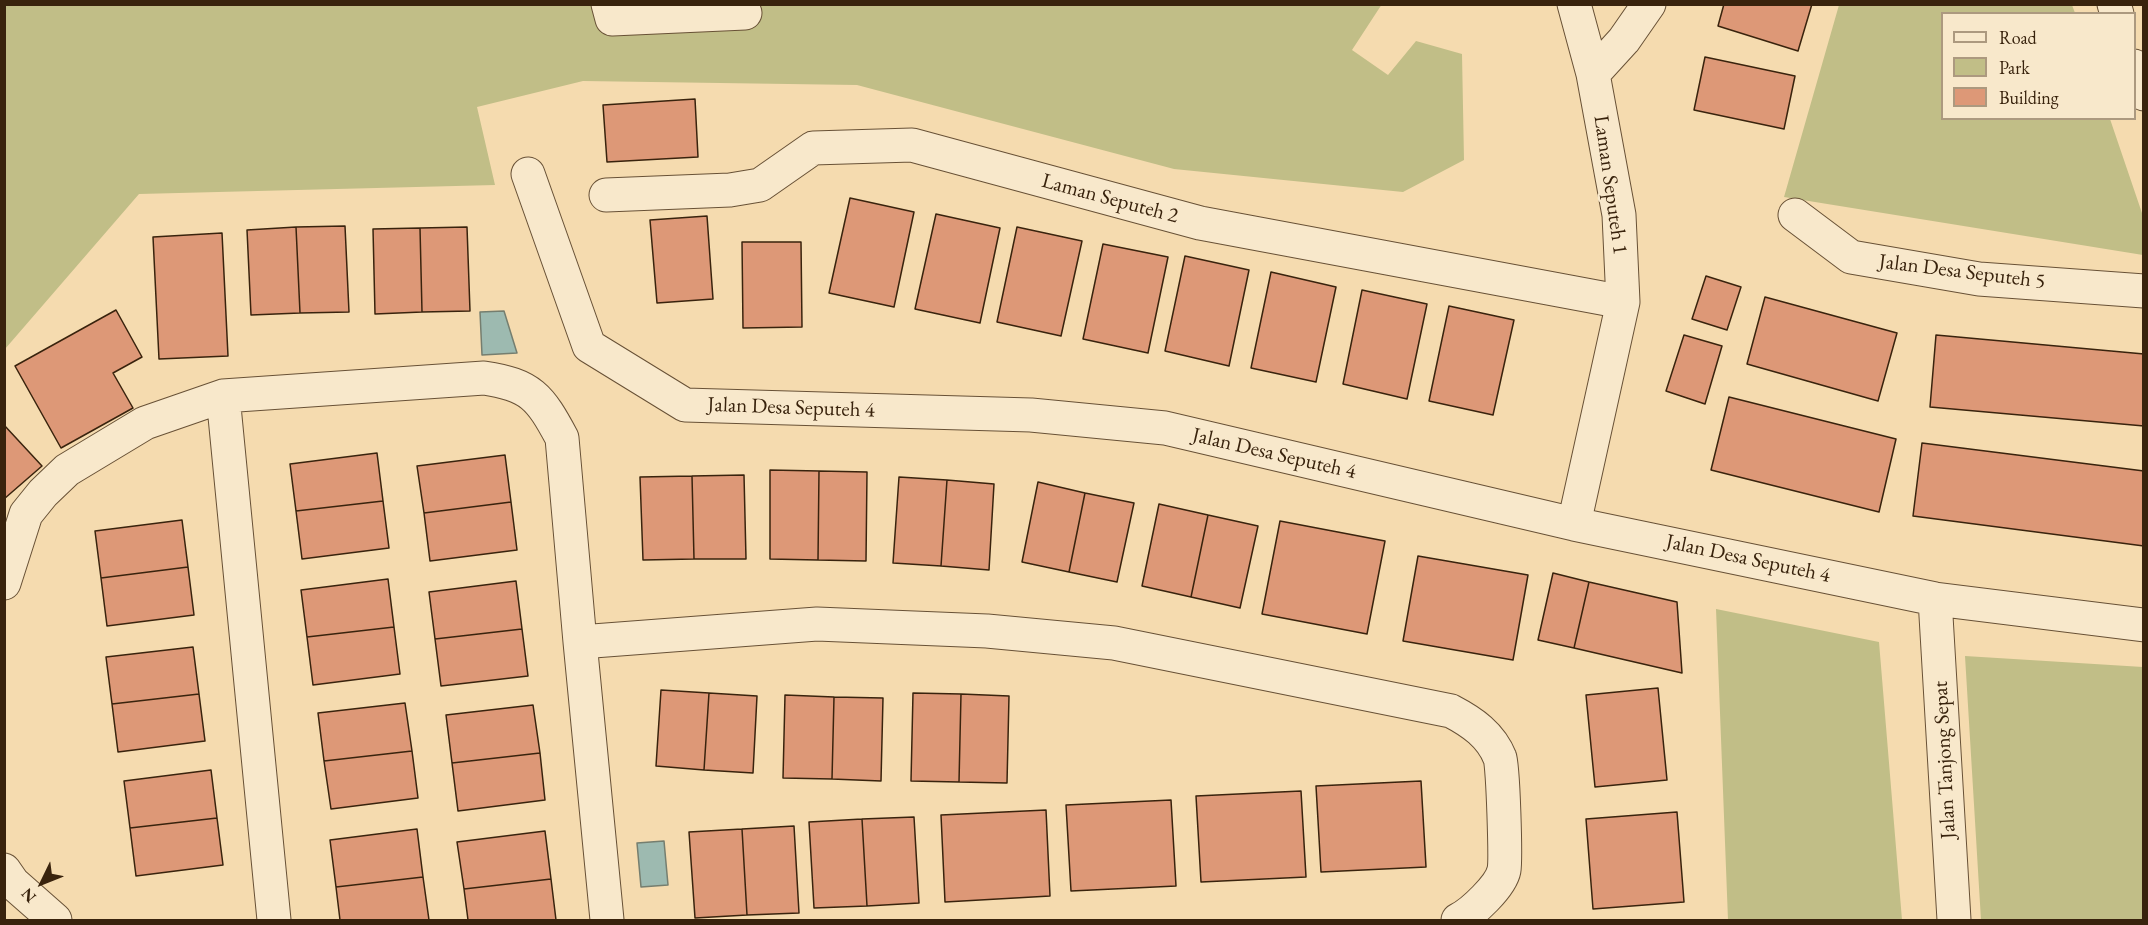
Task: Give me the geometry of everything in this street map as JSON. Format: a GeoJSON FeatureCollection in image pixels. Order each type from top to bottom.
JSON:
{"type":"FeatureCollection","features":[{"type":"Feature","properties":{"kind":"street"},"geometry":{"type":"LineString","coordinates":[[608,4],[612,19],[745,13]]}},
{"type":"Feature","properties":{"kind":"street","name":"Laman Seputeh 1"},"geometry":{"type":"LineString","coordinates":[[1574,4],[1593,74],[1619,214],[1623,302],[1574,524]]}},
{"type":"Feature","properties":{"kind":"street"},"geometry":{"type":"LineString","coordinates":[[1593,74],[1624,40],[1649,4]]}},
{"type":"Feature","properties":{"kind":"street"},"geometry":{"type":"LineString","coordinates":[[2136,72],[2144,94]]}},
{"type":"Feature","properties":{"kind":"street","name":"Laman Seputeh 2"},"geometry":{"type":"LineString","coordinates":[[606,195],[730,190],[760,186],[813,148],[912,145],[1200,223],[1623,302]]}},
{"type":"Feature","properties":{"kind":"street","name":"Jalan Desa Seputeh 4"},"geometry":{"type":"LineString","coordinates":[[528,174],[589,346],[686,405],[1031,415],[1165,428],[1574,524],[1935,599],[2144,625]]}},
{"type":"Feature","properties":{"kind":"street","name":"Jalan Desa Seputeh 5"},"geometry":{"type":"LineString","coordinates":[[1795,215],[1851,257],[1979,279],[2144,291]]}},
{"type":"Feature","properties":{"kind":"street"},"geometry":{"type":"LineString","coordinates":[[4,583],[26,514],[67,470],[145,423],[223,396],[484,378],[515,383],[542,406],[562,438],[608,921]]}},
{"type":"Feature","properties":{"kind":"street"},"geometry":{"type":"LineString","coordinates":[[223,396],[274,921]]}},
{"type":"Feature","properties":{"kind":"street","name":"Jalan Tanjong Sepat"},"geometry":{"type":"LineString","coordinates":[[1935,599],[1954,921]]}},
{"type":"Feature","properties":{"kind":"street"},"geometry":{"type":"LineString","coordinates":[[580,642],[817,624],[987,631],[1114,643],[1451,711],[1474,724],[1490,739],[1501,760],[1504,871],[1486,898],[1458,921]]}},
{"type":"Feature","properties":{"kind":"street"},"geometry":{"type":"LineString","coordinates":[[4,870],[13,883],[55,921]]}},
{"type":"Feature","properties":{"kind":"green space"},"geometry":{"type":"Polygon","coordinates":[[[1382,4],[1352,50],[1388,75],[1416,41],[1462,54],[1464,160],[1403,192],[1174,169],[857,85],[583,81],[477,107],[495,185],[139,194],[5,349],[5,5],[1382,4]]]}},
{"type":"Feature","properties":{"kind":"green space"},"geometry":{"type":"Polygon","coordinates":[[[1839,5],[2072,5],[2075,12],[1941,12],[1941,120],[2110,120],[2143,216],[2143,255],[1784,197],[1839,5]]]}},
{"type":"Feature","properties":{"kind":"green space"},"geometry":{"type":"Polygon","coordinates":[[[1716,609],[1879,642],[1902,920],[1728,920],[1716,609]]]}},
{"type":"Feature","properties":{"kind":"green space"},"geometry":{"type":"Polygon","coordinates":[[[1965,656],[2143,667],[2143,920],[1981,920],[1965,656]]]}},
{"type":"Feature","properties":{"kind":"water"},"geometry":{"type":"Polygon","coordinates":[[[504,311],[517,353],[482,355],[480,312],[504,311]]]}},
{"type":"Feature","properties":{"kind":"water"},"geometry":{"type":"Polygon","coordinates":[[[664,841],[668,885],[641,887],[637,843],[664,841]]]}},
{"type":"Feature","properties":{"kind":"building"},"geometry":{"type":"Polygon","coordinates":[[[1724,4],[1812,4],[1798,51],[1718,26],[1724,4]]]}},
{"type":"Feature","properties":{"kind":"building"},"geometry":{"type":"Polygon","coordinates":[[[1705,57],[1795,76],[1784,129],[1694,110],[1705,57]]]}},
{"type":"Feature","properties":{"kind":"building"},"geometry":{"type":"Polygon","coordinates":[[[695,99],[698,157],[607,162],[603,105],[695,99]]]}},
{"type":"Feature","properties":{"kind":"building"},"geometry":{"type":"Polygon","coordinates":[[[850,198],[914,212],[894,307],[829,293],[850,198]]]}},
{"type":"Feature","properties":{"kind":"building"},"geometry":{"type":"Polygon","coordinates":[[[936,214],[1000,228],[980,323],[915,309],[936,214]]]}},
{"type":"Feature","properties":{"kind":"building"},"geometry":{"type":"Polygon","coordinates":[[[707,216],[713,299],[657,303],[650,220],[707,216]]]}},
{"type":"Feature","properties":{"kind":"building"},"geometry":{"type":"Polygon","coordinates":[[[345,226],[349,312],[300,313],[296,227],[345,226]]]}},
{"type":"Feature","properties":{"kind":"building"},"geometry":{"type":"Polygon","coordinates":[[[296,227],[300,313],[251,315],[247,230],[296,227]]]}},
{"type":"Feature","properties":{"kind":"building"},"geometry":{"type":"Polygon","coordinates":[[[467,227],[470,311],[422,312],[420,228],[467,227]]]}},
{"type":"Feature","properties":{"kind":"building"},"geometry":{"type":"Polygon","coordinates":[[[1017,227],[1082,241],[1061,336],[997,322],[1017,227]]]}},
{"type":"Feature","properties":{"kind":"building"},"geometry":{"type":"Polygon","coordinates":[[[420,228],[422,312],[375,314],[373,229],[420,228]]]}},
{"type":"Feature","properties":{"kind":"building"},"geometry":{"type":"Polygon","coordinates":[[[222,233],[228,356],[159,359],[153,237],[222,233]]]}},
{"type":"Feature","properties":{"kind":"building"},"geometry":{"type":"Polygon","coordinates":[[[742,242],[801,242],[802,327],[743,328],[742,242]]]}},
{"type":"Feature","properties":{"kind":"building"},"geometry":{"type":"Polygon","coordinates":[[[1103,244],[1168,257],[1148,353],[1083,339],[1103,244]]]}},
{"type":"Feature","properties":{"kind":"building"},"geometry":{"type":"Polygon","coordinates":[[[1185,256],[1249,270],[1229,366],[1165,351],[1185,256]]]}},
{"type":"Feature","properties":{"kind":"building"},"geometry":{"type":"Polygon","coordinates":[[[1271,272],[1336,287],[1316,382],[1251,368],[1271,272]]]}},
{"type":"Feature","properties":{"kind":"building"},"geometry":{"type":"Polygon","coordinates":[[[1706,276],[1741,287],[1727,330],[1692,319],[1706,276]]]}},
{"type":"Feature","properties":{"kind":"building"},"geometry":{"type":"Polygon","coordinates":[[[1362,290],[1427,304],[1407,399],[1343,384],[1362,290]]]}},
{"type":"Feature","properties":{"kind":"building"},"geometry":{"type":"Polygon","coordinates":[[[1765,297],[1897,333],[1878,401],[1747,364],[1765,297]]]}},
{"type":"Feature","properties":{"kind":"building"},"geometry":{"type":"Polygon","coordinates":[[[1449,306],[1514,320],[1493,415],[1429,401],[1449,306]]]}},
{"type":"Feature","properties":{"kind":"building"},"geometry":{"type":"Polygon","coordinates":[[[116,310],[142,357],[113,373],[133,408],[61,448],[15,366],[116,310]]]}},
{"type":"Feature","properties":{"kind":"building"},"geometry":{"type":"Polygon","coordinates":[[[1684,335],[1722,346],[1705,404],[1666,391],[1684,335]]]}},
{"type":"Feature","properties":{"kind":"building"},"geometry":{"type":"Polygon","coordinates":[[[1936,335],[2144,354],[2144,426],[1930,407],[1936,335]]]}},
{"type":"Feature","properties":{"kind":"building"},"geometry":{"type":"Polygon","coordinates":[[[1729,397],[1896,439],[1879,512],[1711,470],[1729,397]]]}},
{"type":"Feature","properties":{"kind":"building"},"geometry":{"type":"Polygon","coordinates":[[[4,425],[42,466],[4,499],[4,425]]]}},
{"type":"Feature","properties":{"kind":"building"},"geometry":{"type":"Polygon","coordinates":[[[1922,443],[2144,471],[2144,546],[1913,516],[1922,443]]]}},
{"type":"Feature","properties":{"kind":"building"},"geometry":{"type":"Polygon","coordinates":[[[377,453],[383,501],[296,511],[290,464],[377,453]]]}},
{"type":"Feature","properties":{"kind":"building"},"geometry":{"type":"Polygon","coordinates":[[[505,455],[511,502],[424,513],[417,466],[505,455]]]}},
{"type":"Feature","properties":{"kind":"building"},"geometry":{"type":"Polygon","coordinates":[[[770,470],[819,471],[818,560],[770,559],[770,470]]]}},
{"type":"Feature","properties":{"kind":"building"},"geometry":{"type":"Polygon","coordinates":[[[819,471],[867,472],[866,561],[818,560],[819,471]]]}},
{"type":"Feature","properties":{"kind":"building"},"geometry":{"type":"Polygon","coordinates":[[[744,475],[746,559],[694,559],[692,476],[744,475]]]}},
{"type":"Feature","properties":{"kind":"building"},"geometry":{"type":"Polygon","coordinates":[[[692,476],[694,559],[643,560],[640,477],[692,476]]]}},
{"type":"Feature","properties":{"kind":"building"},"geometry":{"type":"Polygon","coordinates":[[[899,477],[947,480],[941,566],[893,563],[899,477]]]}},
{"type":"Feature","properties":{"kind":"building"},"geometry":{"type":"Polygon","coordinates":[[[947,480],[994,484],[989,570],[941,566],[947,480]]]}},
{"type":"Feature","properties":{"kind":"building"},"geometry":{"type":"Polygon","coordinates":[[[1038,482],[1085,493],[1069,572],[1022,562],[1038,482]]]}},
{"type":"Feature","properties":{"kind":"building"},"geometry":{"type":"Polygon","coordinates":[[[1085,493],[1134,503],[1117,582],[1069,572],[1085,493]]]}},
{"type":"Feature","properties":{"kind":"building"},"geometry":{"type":"Polygon","coordinates":[[[383,501],[389,548],[302,559],[296,511],[383,501]]]}},
{"type":"Feature","properties":{"kind":"building"},"geometry":{"type":"Polygon","coordinates":[[[511,502],[517,550],[430,561],[424,513],[511,502]]]}},
{"type":"Feature","properties":{"kind":"building"},"geometry":{"type":"Polygon","coordinates":[[[1159,504],[1208,515],[1191,597],[1142,586],[1159,504]]]}},
{"type":"Feature","properties":{"kind":"building"},"geometry":{"type":"Polygon","coordinates":[[[1208,515],[1258,526],[1240,608],[1191,597],[1208,515]]]}},
{"type":"Feature","properties":{"kind":"building"},"geometry":{"type":"Polygon","coordinates":[[[182,520],[188,567],[101,578],[95,531],[182,520]]]}},
{"type":"Feature","properties":{"kind":"building"},"geometry":{"type":"Polygon","coordinates":[[[1280,521],[1385,541],[1367,634],[1262,614],[1280,521]]]}},
{"type":"Feature","properties":{"kind":"building"},"geometry":{"type":"Polygon","coordinates":[[[1418,556],[1528,575],[1513,660],[1403,641],[1418,556]]]}},
{"type":"Feature","properties":{"kind":"building"},"geometry":{"type":"Polygon","coordinates":[[[188,567],[194,615],[107,626],[101,578],[188,567]]]}},
{"type":"Feature","properties":{"kind":"building"},"geometry":{"type":"Polygon","coordinates":[[[1553,573],[1589,582],[1574,648],[1538,640],[1553,573]]]}},
{"type":"Feature","properties":{"kind":"building"},"geometry":{"type":"Polygon","coordinates":[[[388,579],[394,627],[307,637],[301,590],[388,579]]]}},
{"type":"Feature","properties":{"kind":"building"},"geometry":{"type":"Polygon","coordinates":[[[516,581],[522,629],[435,639],[429,592],[516,581]]]}},
{"type":"Feature","properties":{"kind":"building"},"geometry":{"type":"Polygon","coordinates":[[[1589,582],[1677,602],[1682,673],[1574,648],[1589,582]]]}},
{"type":"Feature","properties":{"kind":"building"},"geometry":{"type":"Polygon","coordinates":[[[394,627],[400,674],[313,685],[307,637],[394,627]]]}},
{"type":"Feature","properties":{"kind":"building"},"geometry":{"type":"Polygon","coordinates":[[[522,629],[528,676],[441,686],[435,639],[522,629]]]}},
{"type":"Feature","properties":{"kind":"building"},"geometry":{"type":"Polygon","coordinates":[[[193,647],[199,694],[112,704],[106,657],[193,647]]]}},
{"type":"Feature","properties":{"kind":"building"},"geometry":{"type":"Polygon","coordinates":[[[1658,688],[1667,780],[1595,787],[1586,695],[1658,688]]]}},
{"type":"Feature","properties":{"kind":"building"},"geometry":{"type":"Polygon","coordinates":[[[661,690],[709,693],[704,770],[656,766],[661,690]]]}},
{"type":"Feature","properties":{"kind":"building"},"geometry":{"type":"Polygon","coordinates":[[[709,693],[757,696],[753,773],[704,770],[709,693]]]}},
{"type":"Feature","properties":{"kind":"building"},"geometry":{"type":"Polygon","coordinates":[[[913,693],[961,694],[959,782],[911,781],[913,693]]]}},
{"type":"Feature","properties":{"kind":"building"},"geometry":{"type":"Polygon","coordinates":[[[199,694],[205,741],[118,752],[112,704],[199,694]]]}},
{"type":"Feature","properties":{"kind":"building"},"geometry":{"type":"Polygon","coordinates":[[[961,694],[1009,696],[1007,783],[959,782],[961,694]]]}},
{"type":"Feature","properties":{"kind":"building"},"geometry":{"type":"Polygon","coordinates":[[[785,695],[834,697],[832,779],[783,778],[785,695]]]}},
{"type":"Feature","properties":{"kind":"building"},"geometry":{"type":"Polygon","coordinates":[[[834,697],[883,698],[881,781],[832,779],[834,697]]]}},
{"type":"Feature","properties":{"kind":"building"},"geometry":{"type":"Polygon","coordinates":[[[405,703],[412,751],[324,761],[318,713],[405,703]]]}},
{"type":"Feature","properties":{"kind":"building"},"geometry":{"type":"Polygon","coordinates":[[[533,705],[540,753],[452,763],[446,715],[533,705]]]}},
{"type":"Feature","properties":{"kind":"building"},"geometry":{"type":"Polygon","coordinates":[[[412,751],[418,798],[331,809],[324,761],[412,751]]]}},
{"type":"Feature","properties":{"kind":"building"},"geometry":{"type":"Polygon","coordinates":[[[540,753],[545,800],[458,811],[452,763],[540,753]]]}},
{"type":"Feature","properties":{"kind":"building"},"geometry":{"type":"Polygon","coordinates":[[[211,770],[217,818],[130,828],[124,781],[211,770]]]}},
{"type":"Feature","properties":{"kind":"building"},"geometry":{"type":"Polygon","coordinates":[[[1421,781],[1426,867],[1321,872],[1316,786],[1421,781]]]}},
{"type":"Feature","properties":{"kind":"building"},"geometry":{"type":"Polygon","coordinates":[[[1301,791],[1306,877],[1201,882],[1196,796],[1301,791]]]}},
{"type":"Feature","properties":{"kind":"building"},"geometry":{"type":"Polygon","coordinates":[[[1171,800],[1176,886],[1071,891],[1066,805],[1171,800]]]}},
{"type":"Feature","properties":{"kind":"building"},"geometry":{"type":"Polygon","coordinates":[[[1046,810],[1050,896],[945,902],[941,815],[1046,810]]]}},
{"type":"Feature","properties":{"kind":"building"},"geometry":{"type":"Polygon","coordinates":[[[1677,812],[1684,902],[1593,909],[1586,819],[1677,812]]]}},
{"type":"Feature","properties":{"kind":"building"},"geometry":{"type":"Polygon","coordinates":[[[914,817],[919,903],[867,906],[862,819],[914,817]]]}},
{"type":"Feature","properties":{"kind":"building"},"geometry":{"type":"Polygon","coordinates":[[[217,818],[223,865],[136,876],[130,828],[217,818]]]}},
{"type":"Feature","properties":{"kind":"building"},"geometry":{"type":"Polygon","coordinates":[[[862,819],[867,906],[814,908],[809,822],[862,819]]]}},
{"type":"Feature","properties":{"kind":"building"},"geometry":{"type":"Polygon","coordinates":[[[794,826],[799,913],[747,915],[742,829],[794,826]]]}},
{"type":"Feature","properties":{"kind":"building"},"geometry":{"type":"Polygon","coordinates":[[[417,829],[423,877],[336,887],[330,840],[417,829]]]}},
{"type":"Feature","properties":{"kind":"building"},"geometry":{"type":"Polygon","coordinates":[[[742,829],[747,915],[695,918],[689,832],[742,829]]]}},
{"type":"Feature","properties":{"kind":"building"},"geometry":{"type":"Polygon","coordinates":[[[545,831],[551,879],[464,889],[457,842],[545,831]]]}},
{"type":"Feature","properties":{"kind":"building"},"geometry":{"type":"Polygon","coordinates":[[[423,877],[429,920],[340,920],[336,887],[423,877]]]}},
{"type":"Feature","properties":{"kind":"building"},"geometry":{"type":"Polygon","coordinates":[[[551,879],[556,920],[468,920],[464,889],[551,879]]]}}]}
